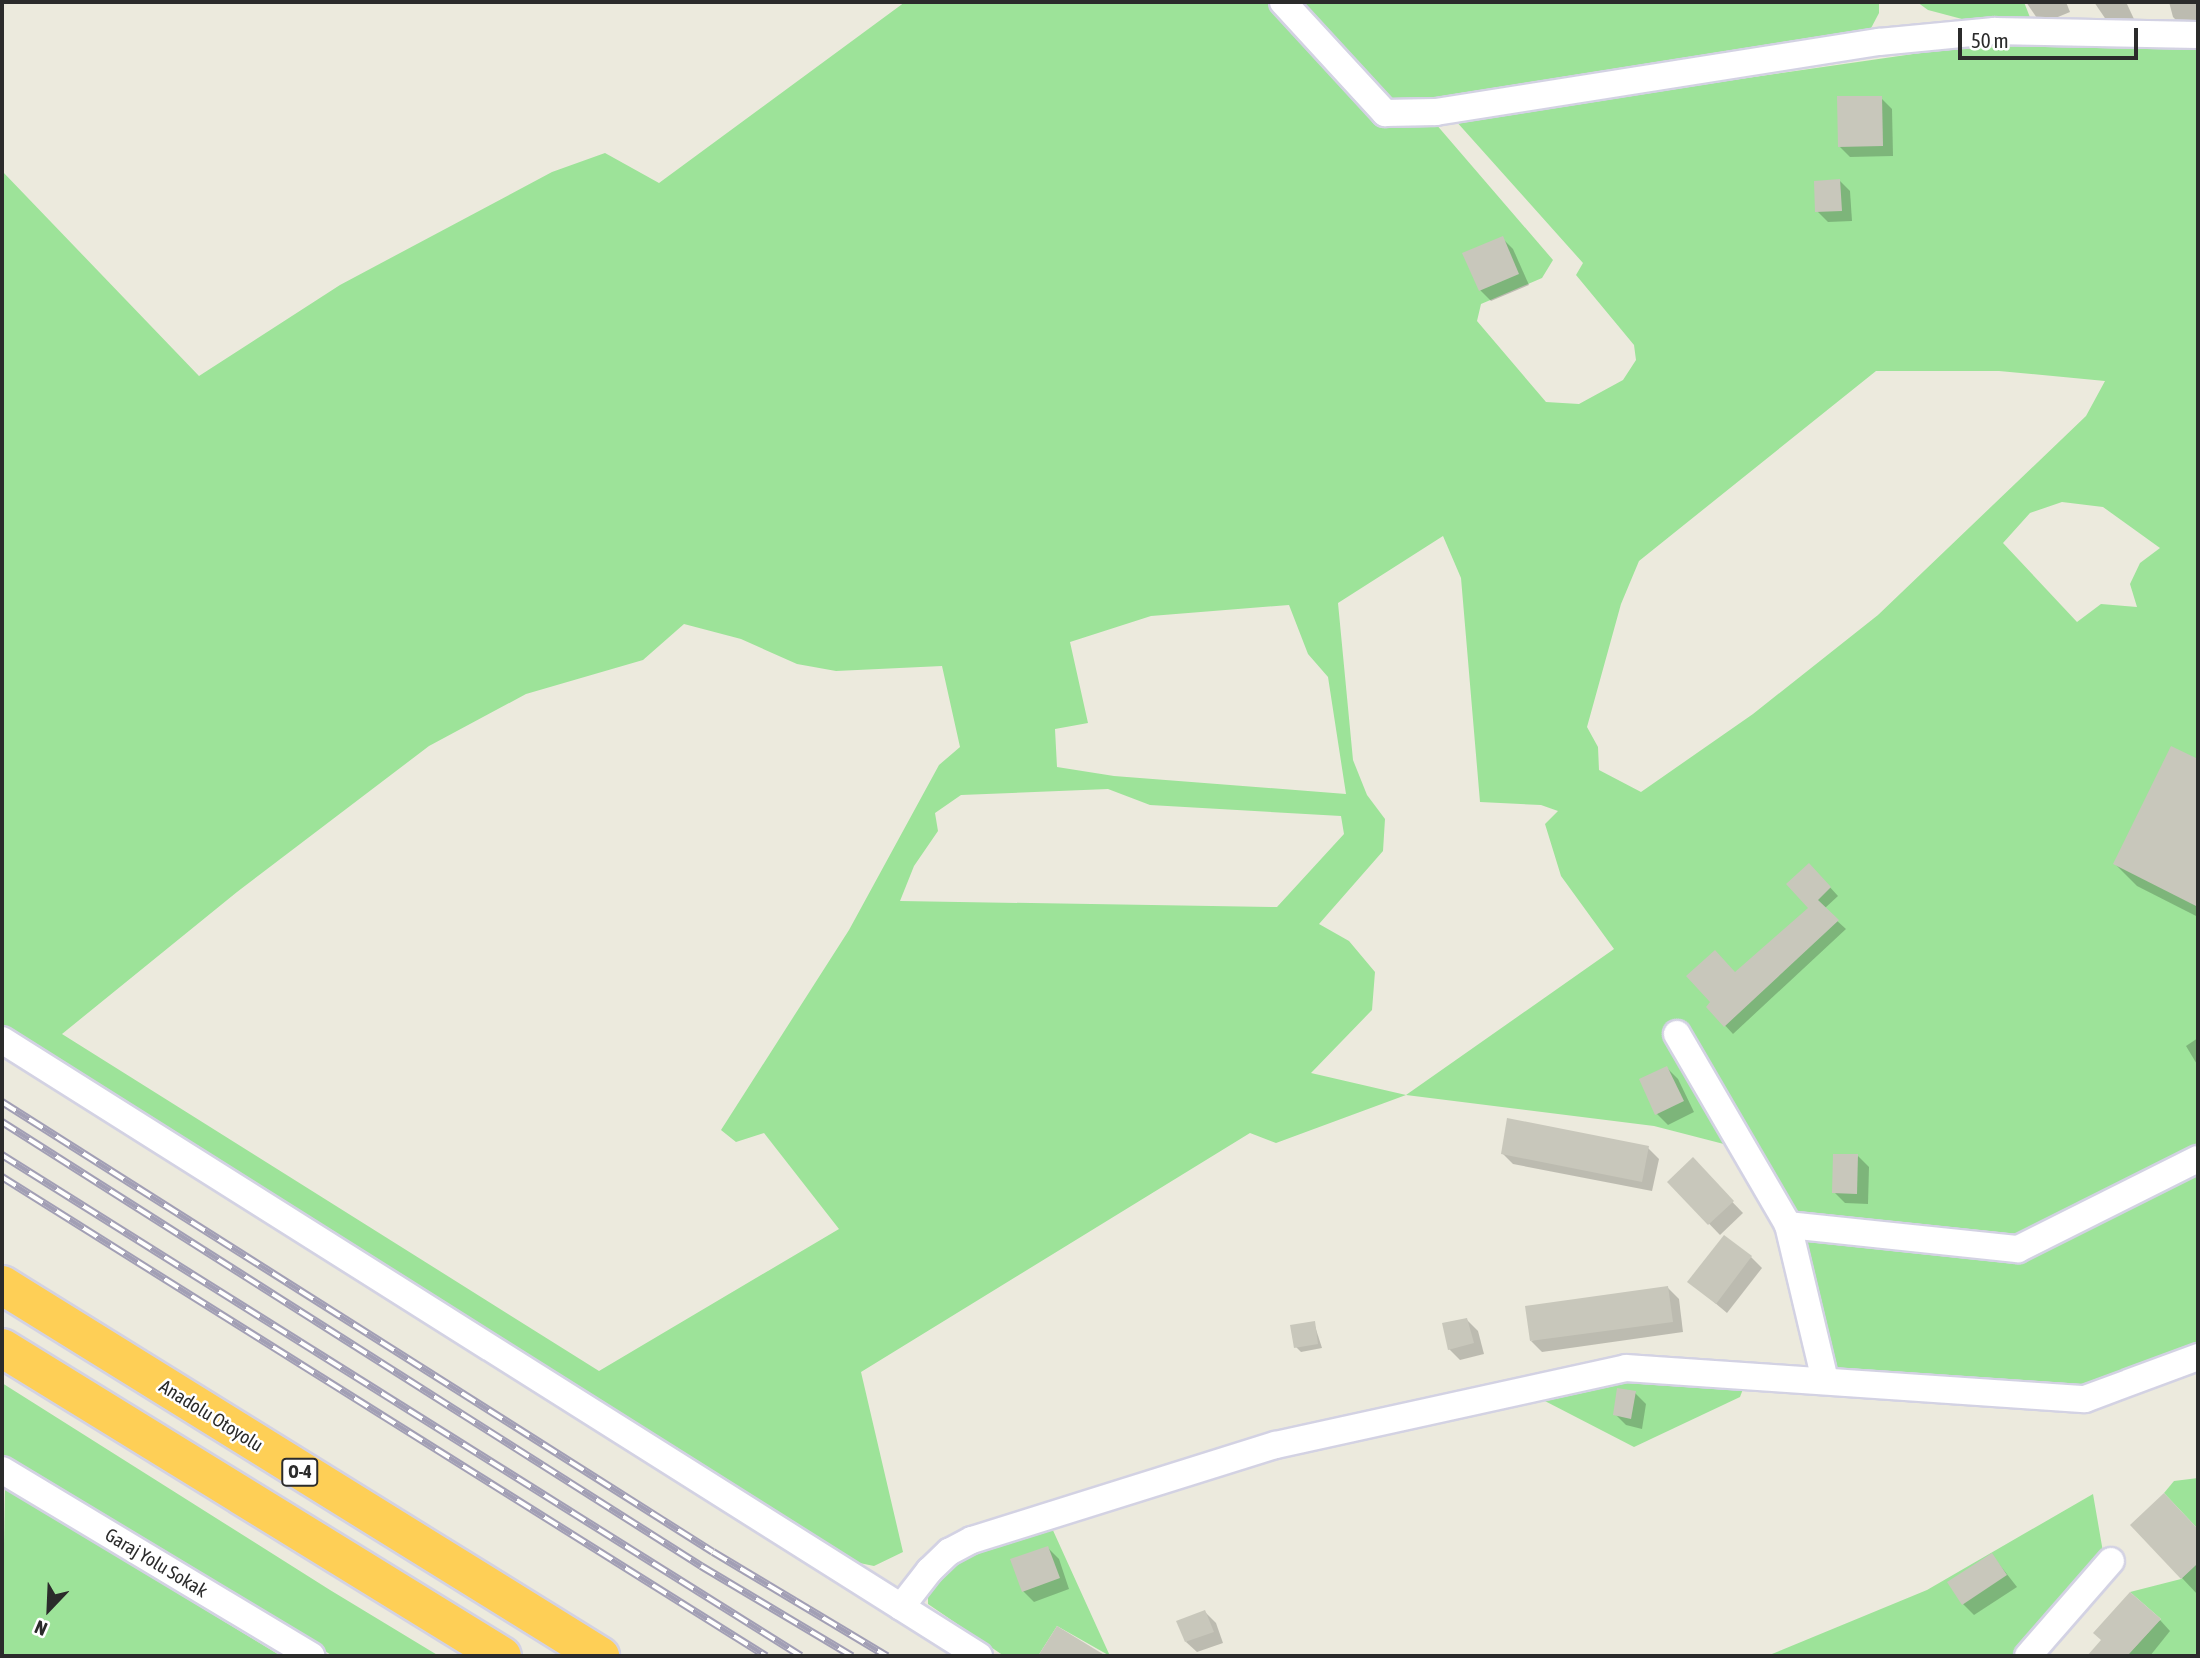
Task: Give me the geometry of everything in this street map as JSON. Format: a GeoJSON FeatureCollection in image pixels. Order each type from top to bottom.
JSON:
{"type":"FeatureCollection","features":[{"type":"Feature","properties":{"kind":"highway","name":"Anadolu Otoyolu"},"geometry":{"type":"LineString","coordinates":[[2,1285],[600,1656]]}},
{"type":"Feature","properties":{"kind":"highway"},"geometry":{"type":"LineString","coordinates":[[2,1348],[502,1656]]}},
{"type":"Feature","properties":{"kind":"street"},"geometry":{"type":"LineString","coordinates":[[1283,2],[1385,113],[1436,112],[1879,42],[1994,31],[2198,35]]}},
{"type":"Feature","properties":{"kind":"street"},"geometry":{"type":"LineString","coordinates":[[1677,1034],[1788,1225],[1825,1380]]}},
{"type":"Feature","properties":{"kind":"street"},"geometry":{"type":"LineString","coordinates":[[2,1040],[979,1656]]}},
{"type":"Feature","properties":{"kind":"street"},"geometry":{"type":"LineString","coordinates":[[1788,1225],[2018,1249],[2198,1159]]}},
{"type":"Feature","properties":{"kind":"street"},"geometry":{"type":"LineString","coordinates":[[901,1607],[929,1571],[949,1552],[972,1540],[1276,1445],[1626,1368],[2085,1399],[2198,1357]]}},
{"type":"Feature","properties":{"kind":"street","name":"Garaj Yolu Sokak"},"geometry":{"type":"LineString","coordinates":[[2,1470],[311,1656]]}},
{"type":"Feature","properties":{"kind":"street"},"geometry":{"type":"LineString","coordinates":[[2028,1656],[2111,1561]]}},
{"type":"Feature","properties":{"kind":"green space"},"geometry":{"type":"Polygon","coordinates":[[[905,2],[1271,2],[1375,117],[1435,123],[1553,260],[1542,278],[1481,304],[1477,321],[1546,402],[1579,404],[1623,380],[1636,360],[1634,345],[1576,275],[1583,263],[1455,120],[1934,51],[2033,45],[2198,46],[2198,1357],[2085,1399],[1825,1380],[1788,1225],[1747,1150],[1654,1126],[1406,1095],[1276,1143],[1250,1133],[861,1372],[903,1552],[874,1566],[845,1560],[796,1535],[518,1349],[413,1292],[2,1029],[2,171],[199,376],[340,285],[552,172],[605,153],[659,183],[905,2]],[[1876,371],[1639,561],[1621,604],[1587,727],[1598,747],[1599,770],[1641,792],[1753,714],[1878,615],[2086,416],[2105,381],[1999,371],[1876,371]],[[2062,502],[2030,513],[2003,543],[2077,622],[2101,604],[2137,607],[2130,584],[2140,563],[2160,548],[2103,507],[2062,502]],[[1443,536],[1338,603],[1353,760],[1367,795],[1385,819],[1383,851],[1319,924],[1349,941],[1375,972],[1372,1010],[1311,1073],[1406,1095],[1614,949],[1561,876],[1545,824],[1558,811],[1541,805],[1480,802],[1461,578],[1443,536]],[[1289,605],[1151,616],[1070,642],[1088,723],[1055,729],[1057,767],[1114,776],[1346,794],[1328,677],[1308,654],[1289,605]],[[684,624],[643,660],[526,694],[429,746],[237,892],[62,1034],[599,1371],[839,1229],[764,1133],[736,1142],[721,1130],[849,930],[939,765],[960,747],[942,666],[836,671],[797,664],[741,639],[684,624]],[[1108,789],[961,795],[935,813],[938,831],[914,866],[900,901],[1277,907],[1344,834],[1341,816],[1150,805],[1108,789]]]}},
{"type":"Feature","properties":{"kind":"green space"},"geometry":{"type":"Polygon","coordinates":[[[1297,2],[1879,2],[1879,13],[1869,32],[1416,104],[1387,100],[1297,2]]]}},
{"type":"Feature","properties":{"kind":"green space"},"geometry":{"type":"Polygon","coordinates":[[[1917,2],[2024,2],[2031,20],[1962,19],[1928,10],[1917,2]]]}},
{"type":"Feature","properties":{"kind":"green space"},"geometry":{"type":"Polygon","coordinates":[[[1654,1377],[1746,1381],[1740,1397],[1634,1447],[1541,1399],[1654,1377]]]}},
{"type":"Feature","properties":{"kind":"green space"},"geometry":{"type":"Polygon","coordinates":[[[2,1383],[439,1656],[333,1656],[2,1454],[2,1383]]]}},
{"type":"Feature","properties":{"kind":"green space"},"geometry":{"type":"Polygon","coordinates":[[[2198,1478],[2198,1529],[2164,1493],[2174,1481],[2198,1478]]]}},
{"type":"Feature","properties":{"kind":"green space"},"geometry":{"type":"Polygon","coordinates":[[[5,1488],[281,1656],[2,1656],[5,1488]]]}},
{"type":"Feature","properties":{"kind":"green space"},"geometry":{"type":"Polygon","coordinates":[[[2093,1494],[2103,1552],[2012,1656],[1767,1656],[1927,1590],[2093,1494]]]}},
{"type":"Feature","properties":{"kind":"green space"},"geometry":{"type":"Polygon","coordinates":[[[1051,1526],[1110,1656],[1057,1626],[1038,1656],[1004,1656],[928,1604],[928,1589],[942,1570],[983,1544],[1051,1526]]]}},
{"type":"Feature","properties":{"kind":"green space"},"geometry":{"type":"Polygon","coordinates":[[[2198,1563],[2198,1656],[2127,1656],[2161,1619],[2130,1592],[2181,1579],[2198,1563]]]}},
{"type":"Feature","properties":{"kind":"building"},"geometry":{"type":"Polygon","coordinates":[[[1837,96],[1882,96],[1883,146],[1838,147],[1837,96]]]}},
{"type":"Feature","properties":{"kind":"building"},"geometry":{"type":"Polygon","coordinates":[[[1840,179],[1842,211],[1815,212],[1814,181],[1840,179]]]}},
{"type":"Feature","properties":{"kind":"building"},"geometry":{"type":"Polygon","coordinates":[[[1503,236],[1519,274],[1479,291],[1462,253],[1503,236]]]}},
{"type":"Feature","properties":{"kind":"building"},"geometry":{"type":"Polygon","coordinates":[[[2171,746],[2198,759],[2198,907],[2113,864],[2171,746]]]}},
{"type":"Feature","properties":{"kind":"building"},"geometry":{"type":"Polygon","coordinates":[[[1809,863],[1831,887],[1818,900],[1839,920],[1724,1027],[1706,1007],[1710,1002],[1686,976],[1715,950],[1735,972],[1808,908],[1786,884],[1809,863]]]}},
{"type":"Feature","properties":{"kind":"building"},"geometry":{"type":"Polygon","coordinates":[[[1667,1066],[1684,1101],[1655,1115],[1639,1079],[1667,1066]]]}},
{"type":"Feature","properties":{"kind":"building"},"geometry":{"type":"Polygon","coordinates":[[[1507,1118],[1649,1146],[1642,1182],[1501,1154],[1507,1118]]]}},
{"type":"Feature","properties":{"kind":"building"},"geometry":{"type":"Polygon","coordinates":[[[1833,1154],[1858,1154],[1857,1194],[1832,1193],[1833,1154]]]}},
{"type":"Feature","properties":{"kind":"building"},"geometry":{"type":"Polygon","coordinates":[[[1693,1157],[1734,1201],[1708,1225],[1667,1182],[1693,1157]]]}},
{"type":"Feature","properties":{"kind":"building"},"geometry":{"type":"Polygon","coordinates":[[[1724,1235],[1752,1256],[1716,1304],[1687,1282],[1724,1235]]]}},
{"type":"Feature","properties":{"kind":"building"},"geometry":{"type":"Polygon","coordinates":[[[1668,1286],[1673,1322],[1530,1341],[1525,1306],[1668,1286]]]}},
{"type":"Feature","properties":{"kind":"building"},"geometry":{"type":"Polygon","coordinates":[[[1467,1318],[1474,1343],[1448,1350],[1442,1323],[1467,1318]]]}},
{"type":"Feature","properties":{"kind":"building"},"geometry":{"type":"Polygon","coordinates":[[[1315,1321],[1318,1344],[1294,1348],[1290,1325],[1315,1321]]]}},
{"type":"Feature","properties":{"kind":"building"},"geometry":{"type":"Polygon","coordinates":[[[1617,1388],[1636,1391],[1631,1419],[1613,1415],[1617,1388]]]}},
{"type":"Feature","properties":{"kind":"building"},"geometry":{"type":"Polygon","coordinates":[[[2164,1493],[2198,1529],[2198,1563],[2181,1579],[2130,1525],[2164,1493]]]}},
{"type":"Feature","properties":{"kind":"building"},"geometry":{"type":"Polygon","coordinates":[[[1048,1546],[1060,1578],[1022,1592],[1010,1559],[1048,1546]]]}},
{"type":"Feature","properties":{"kind":"building"},"geometry":{"type":"Polygon","coordinates":[[[1992,1553],[2007,1575],[1962,1605],[1947,1582],[1992,1553]]]}},
{"type":"Feature","properties":{"kind":"building"},"geometry":{"type":"Polygon","coordinates":[[[2130,1592],[2161,1619],[2127,1656],[2087,1656],[2101,1640],[2093,1633],[2130,1592]]]}},
{"type":"Feature","properties":{"kind":"building"},"geometry":{"type":"Polygon","coordinates":[[[1205,1610],[1214,1632],[1185,1642],[1176,1621],[1205,1610]]]}},
{"type":"Feature","properties":{"kind":"building"},"geometry":{"type":"Polygon","coordinates":[[[1057,1626],[1106,1656],[1038,1656],[1057,1626]]]}},
{"type":"Feature","properties":{"kind":"railway"},"geometry":{"type":"LineString","coordinates":[[2,1102],[713,1552],[887,1656]]}},
{"type":"Feature","properties":{"kind":"railway"},"geometry":{"type":"LineString","coordinates":[[2,1122],[701,1566],[852,1656]]}},
{"type":"Feature","properties":{"kind":"railway"},"geometry":{"type":"LineString","coordinates":[[2,1155],[801,1656]]}},
{"type":"Feature","properties":{"kind":"railway"},"geometry":{"type":"LineString","coordinates":[[2,1177],[766,1656]]}}]}
